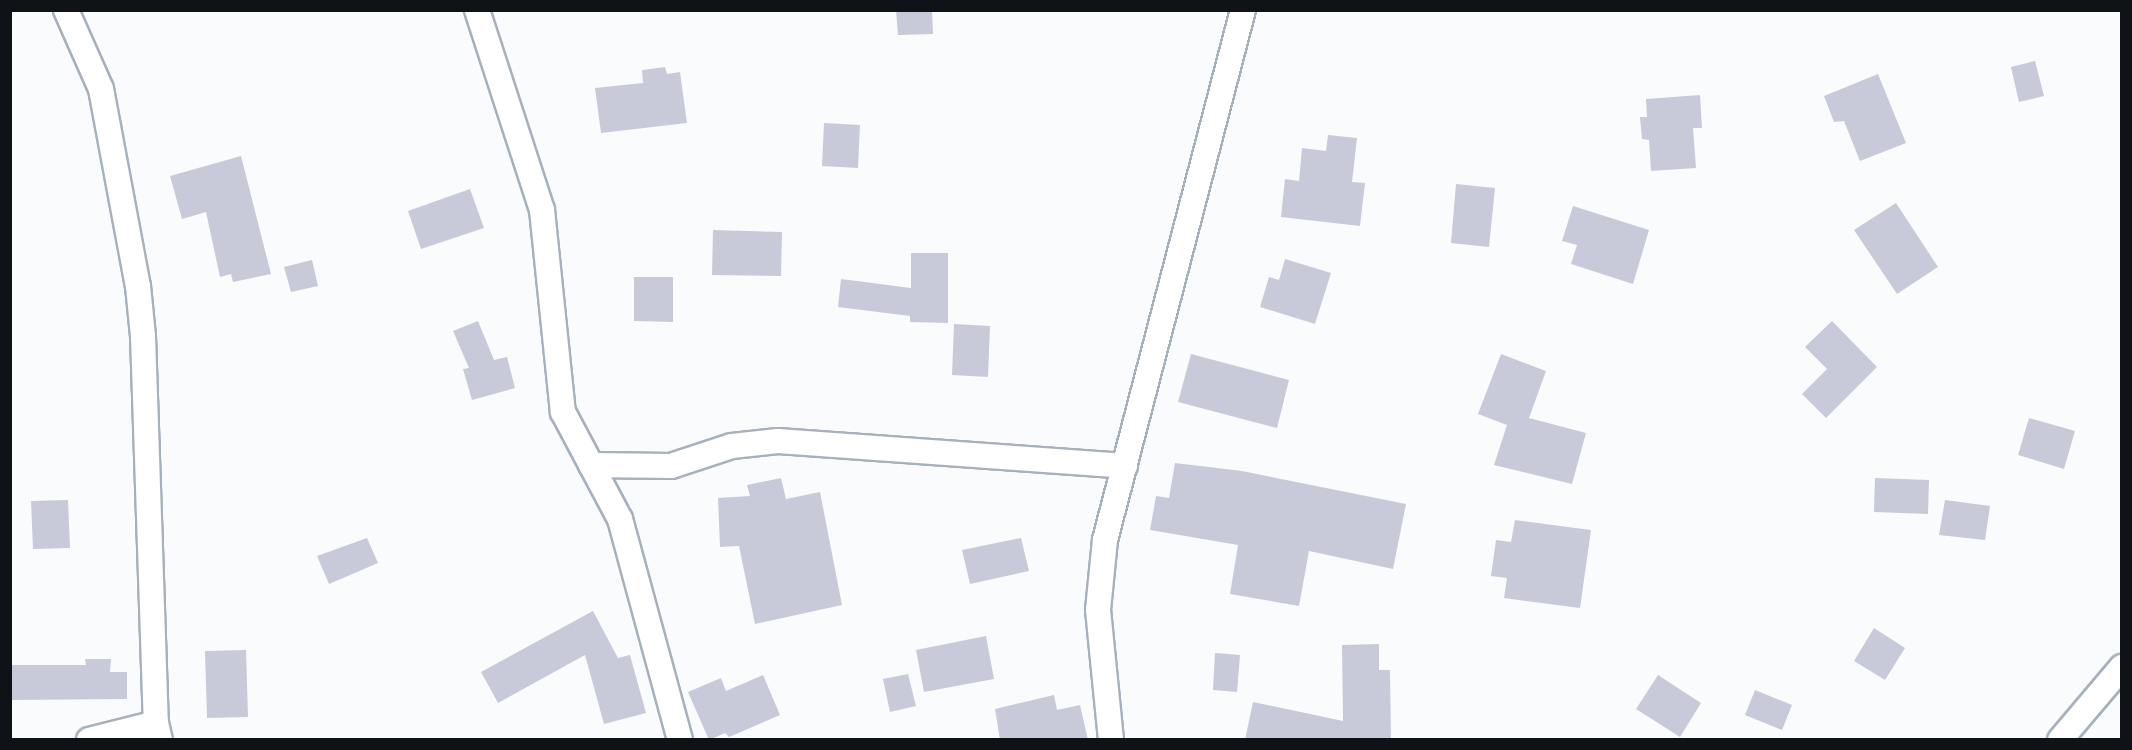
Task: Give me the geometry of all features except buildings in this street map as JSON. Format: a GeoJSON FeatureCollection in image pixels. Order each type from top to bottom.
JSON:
{"type":"FeatureCollection","features":[{"type":"Feature","properties":{"kind":"street"},"geometry":{"type":"LineString","coordinates":[[66,10],[101,89],[138,286],[143,336],[158,731],[89,740]]}},
{"type":"Feature","properties":{"kind":"street"},"geometry":{"type":"LineString","coordinates":[[477,10],[542,210],[563,412],[620,519],[680,740]]}},
{"type":"Feature","properties":{"kind":"street"},"geometry":{"type":"LineString","coordinates":[[1111,740],[1098,610],[1105,540],[1243,10]]}},
{"type":"Feature","properties":{"kind":"street"},"geometry":{"type":"LineString","coordinates":[[591,465],[671,466],[732,446],[778,441],[1125,465]]}},
{"type":"Feature","properties":{"kind":"street"},"geometry":{"type":"LineString","coordinates":[[2060,740],[2121,667]]}}]}
